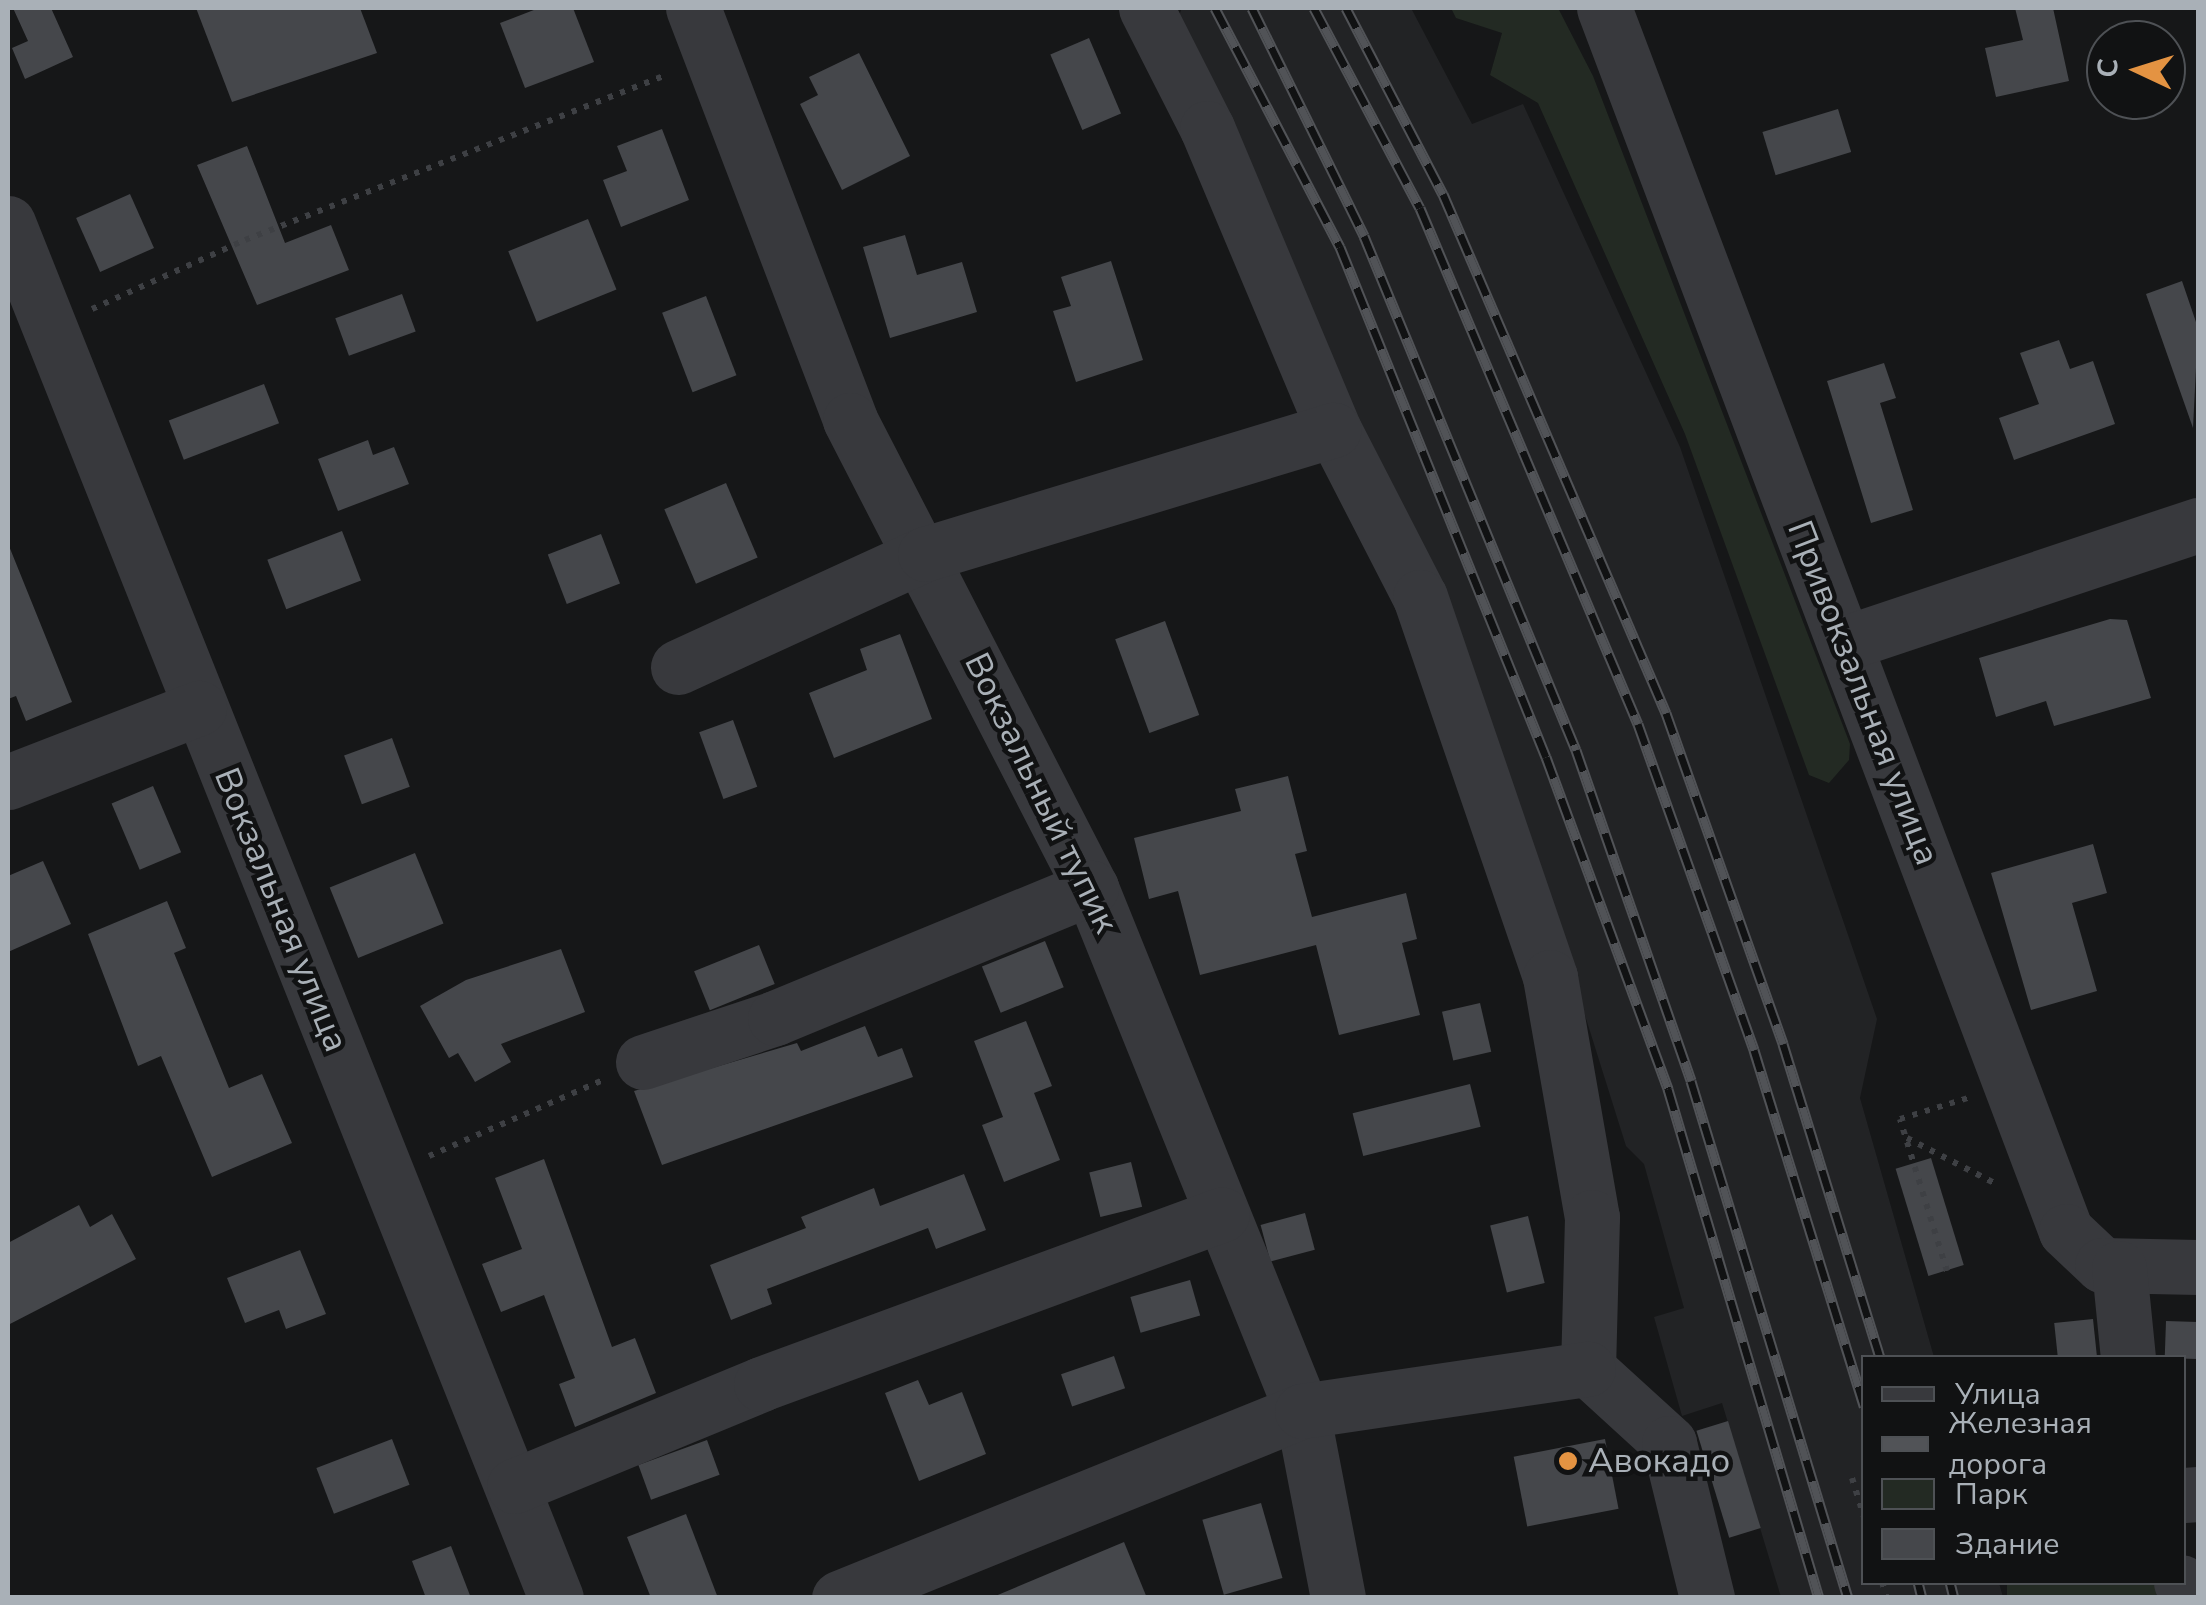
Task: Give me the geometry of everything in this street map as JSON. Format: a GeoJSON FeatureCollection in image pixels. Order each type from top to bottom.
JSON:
{"type":"FeatureCollection","features":[{"type":"Feature","properties":{"kind":"street"},"geometry":{"type":"LineString","coordinates":[[1146,8],[1207,128],[1334,430],[1420,598],[1550,978],[1592,1217],[1588,1369],[1669,1443],[1707,1598]]}},
{"type":"Feature","properties":{"kind":"street","name":"Привокзальная улица"},"geometry":{"type":"LineString","coordinates":[[1617,11],[1844,642],[2061,1217],[2080,1251],[2119,1268]]}},
{"type":"Feature","properties":{"kind":"street","name":"Вокзальный тупик"},"geometry":{"type":"LineString","coordinates":[[702,32],[850,420],[925,554],[1091,888],[1302,1411],[1338,1598]]}},
{"type":"Feature","properties":{"kind":"street","name":"Вокзальная улица"},"geometry":{"type":"LineString","coordinates":[[8,223],[556,1598]]}},
{"type":"Feature","properties":{"kind":"street"},"geometry":{"type":"LineString","coordinates":[[678,667],[925,554],[1334,430]]}},
{"type":"Feature","properties":{"kind":"street"},"geometry":{"type":"LineString","coordinates":[[1844,642],[2198,525]]}},
{"type":"Feature","properties":{"kind":"street"},"geometry":{"type":"LineString","coordinates":[[8,782],[199,708]]}},
{"type":"Feature","properties":{"kind":"street"},"geometry":{"type":"LineString","coordinates":[[643,1062],[775,1018],[1091,888]]}},
{"type":"Feature","properties":{"kind":"street"},"geometry":{"type":"LineString","coordinates":[[514,1486],[761,1384],[1222,1214]]}},
{"type":"Feature","properties":{"kind":"street"},"geometry":{"type":"LineString","coordinates":[[2128,1355],[2119,1268],[2198,1267]]}},
{"type":"Feature","properties":{"kind":"street"},"geometry":{"type":"LineString","coordinates":[[839,1598],[1302,1411],[1588,1369]]}},
{"type":"Feature","properties":{"kind":"path"},"geometry":{"type":"LineString","coordinates":[[50,328],[702,32]]}},
{"type":"Feature","properties":{"kind":"path"},"geometry":{"type":"LineString","coordinates":[[388,1174],[643,1062]]}},
{"type":"Feature","properties":{"kind":"path"},"geometry":{"type":"LineString","coordinates":[[1947,1271],[1900,1119],[2013,1085]]}},
{"type":"Feature","properties":{"kind":"path"},"geometry":{"type":"LineString","coordinates":[[1906,1138],[2061,1217]]}},
{"type":"Feature","properties":{"kind":"path"},"geometry":{"type":"LineString","coordinates":[[1852,1478],[1861,1507]]}},
{"type":"Feature","properties":{"kind":"shaded area"},"geometry":{"type":"Polygon","coordinates":[[[1182,8],[1411,8],[1472,124],[1523,104],[1680,447],[1877,1019],[1860,1098],[1933,1355],[1861,1355],[1861,1585],[2000,1585],[2003,1597],[1781,1597],[1722,1403],[1682,1416],[1654,1317],[1684,1308],[1644,1164],[1626,1146],[1567,958],[1174,28],[1182,8]]]}},
{"type":"Feature","properties":{"kind":"green space"},"geometry":{"type":"Polygon","coordinates":[[[1451,8],[1558,8],[1593,76],[1850,744],[1849,760],[1829,783],[1809,775],[1685,434],[1538,103],[1490,75],[1502,33],[1456,18],[1451,8]]]}},
{"type":"Feature","properties":{"kind":"green space"},"geometry":{"type":"Polygon","coordinates":[[[2007,1585],[2156,1585],[2156,1598],[2007,1598],[2007,1585]]]}},
{"type":"Feature","properties":{"kind":"building"},"geometry":{"type":"Polygon","coordinates":[[[13,8],[51,8],[73,57],[25,79],[12,48],[28,41],[13,8]]]}},
{"type":"Feature","properties":{"kind":"building"},"geometry":{"type":"Polygon","coordinates":[[[196,8],[360,8],[377,53],[232,102],[196,8]]]}},
{"type":"Feature","properties":{"kind":"building"},"geometry":{"type":"Polygon","coordinates":[[[539,8],[573,8],[594,62],[525,88],[500,23],[539,8]]]}},
{"type":"Feature","properties":{"kind":"building"},"geometry":{"type":"Polygon","coordinates":[[[2015,8],[2053,8],[2069,81],[1996,97],[1985,48],[2023,40],[2015,8]]]}},
{"type":"Feature","properties":{"kind":"building"},"geometry":{"type":"Polygon","coordinates":[[[1089,38],[1121,113],[1082,130],[1050,54],[1089,38]]]}},
{"type":"Feature","properties":{"kind":"building"},"geometry":{"type":"Polygon","coordinates":[[[859,53],[910,156],[842,190],[800,104],[818,95],[809,77],[859,53]]]}},
{"type":"Feature","properties":{"kind":"building"},"geometry":{"type":"Polygon","coordinates":[[[1838,109],[1851,152],[1776,175],[1762,132],[1838,109]]]}},
{"type":"Feature","properties":{"kind":"building"},"geometry":{"type":"Polygon","coordinates":[[[662,129],[689,200],[621,227],[603,180],[627,171],[617,146],[662,129]]]}},
{"type":"Feature","properties":{"kind":"building"},"geometry":{"type":"Polygon","coordinates":[[[247,146],[285,243],[331,225],[349,270],[257,305],[197,165],[247,146]]]}},
{"type":"Feature","properties":{"kind":"building"},"geometry":{"type":"Polygon","coordinates":[[[130,194],[154,248],[100,272],[76,218],[130,194]]]}},
{"type":"Feature","properties":{"kind":"building"},"geometry":{"type":"Polygon","coordinates":[[[588,219],[616,289],[537,322],[508,251],[588,219]]]}},
{"type":"Feature","properties":{"kind":"building"},"geometry":{"type":"Polygon","coordinates":[[[905,235],[917,275],[962,262],[977,312],[890,338],[863,247],[905,235]]]}},
{"type":"Feature","properties":{"kind":"building"},"geometry":{"type":"Polygon","coordinates":[[[1111,261],[1143,360],[1076,382],[1053,311],[1071,306],[1061,277],[1111,261]]]}},
{"type":"Feature","properties":{"kind":"building"},"geometry":{"type":"Polygon","coordinates":[[[2182,281],[2198,328],[2193,428],[2146,294],[2182,281]]]}},
{"type":"Feature","properties":{"kind":"building"},"geometry":{"type":"Polygon","coordinates":[[[402,294],[416,332],[349,356],[335,318],[402,294]]]}},
{"type":"Feature","properties":{"kind":"building"},"geometry":{"type":"Polygon","coordinates":[[[706,296],[736,375],[693,392],[662,313],[706,296]]]}},
{"type":"Feature","properties":{"kind":"building"},"geometry":{"type":"Polygon","coordinates":[[[2059,340],[2070,369],[2093,361],[2115,424],[2014,460],[1999,418],[2039,404],[2020,353],[2059,340]]]}},
{"type":"Feature","properties":{"kind":"building"},"geometry":{"type":"Polygon","coordinates":[[[1884,363],[1896,398],[1880,403],[1913,510],[1871,523],[1827,381],[1884,363]]]}},
{"type":"Feature","properties":{"kind":"building"},"geometry":{"type":"Polygon","coordinates":[[[264,384],[279,423],[184,460],[169,421],[264,384]]]}},
{"type":"Feature","properties":{"kind":"building"},"geometry":{"type":"Polygon","coordinates":[[[368,440],[373,455],[394,447],[409,484],[338,511],[318,459],[368,440]]]}},
{"type":"Feature","properties":{"kind":"building"},"geometry":{"type":"Polygon","coordinates":[[[726,483],[758,558],[696,584],[664,509],[726,483]]]}},
{"type":"Feature","properties":{"kind":"building"},"geometry":{"type":"Polygon","coordinates":[[[342,531],[361,580],[286,609],[267,560],[342,531]]]}},
{"type":"Feature","properties":{"kind":"building"},"geometry":{"type":"Polygon","coordinates":[[[601,534],[620,583],[567,604],[548,554],[601,534]]]}},
{"type":"Feature","properties":{"kind":"building"},"geometry":{"type":"Polygon","coordinates":[[[9,546],[72,702],[26,721],[16,696],[8,699],[9,546]]]}},
{"type":"Feature","properties":{"kind":"building"},"geometry":{"type":"Polygon","coordinates":[[[2110,619],[2127,620],[2151,698],[2054,726],[2046,701],[1996,717],[1979,658],[2110,619]]]}},
{"type":"Feature","properties":{"kind":"building"},"geometry":{"type":"Polygon","coordinates":[[[1165,621],[1199,715],[1149,733],[1115,639],[1165,621]]]}},
{"type":"Feature","properties":{"kind":"building"},"geometry":{"type":"Polygon","coordinates":[[[900,634],[932,719],[834,758],[809,693],[867,670],[860,649],[900,634]]]}},
{"type":"Feature","properties":{"kind":"building"},"geometry":{"type":"Polygon","coordinates":[[[733,720],[757,787],[723,799],[699,732],[733,720]]]}},
{"type":"Feature","properties":{"kind":"building"},"geometry":{"type":"Polygon","coordinates":[[[392,738],[410,787],[362,804],[344,755],[392,738]]]}},
{"type":"Feature","properties":{"kind":"building"},"geometry":{"type":"Polygon","coordinates":[[[1288,776],[1307,851],[1295,854],[1312,917],[1406,893],[1417,939],[1402,943],[1420,1015],[1339,1035],[1316,945],[1200,975],[1178,891],[1149,899],[1134,838],[1241,811],[1235,789],[1288,776]]]}},
{"type":"Feature","properties":{"kind":"building"},"geometry":{"type":"Polygon","coordinates":[[[153,786],[181,852],[140,870],[112,804],[153,786]]]}},
{"type":"Feature","properties":{"kind":"building"},"geometry":{"type":"Polygon","coordinates":[[[2093,844],[2107,893],[2072,903],[2097,991],[2031,1010],[1991,873],[2093,844]]]}},
{"type":"Feature","properties":{"kind":"building"},"geometry":{"type":"Polygon","coordinates":[[[415,853],[443,923],[358,958],[330,887],[415,853]]]}},
{"type":"Feature","properties":{"kind":"building"},"geometry":{"type":"Polygon","coordinates":[[[43,861],[71,924],[8,952],[8,876],[43,861]]]}},
{"type":"Feature","properties":{"kind":"building"},"geometry":{"type":"Polygon","coordinates":[[[167,901],[186,948],[174,953],[229,1088],[262,1074],[292,1143],[212,1177],[161,1056],[138,1066],[88,934],[167,901]]]}},
{"type":"Feature","properties":{"kind":"building"},"geometry":{"type":"Polygon","coordinates":[[[1045,941],[1064,987],[1001,1013],[982,966],[1045,941]]]}},
{"type":"Feature","properties":{"kind":"building"},"geometry":{"type":"Polygon","coordinates":[[[759,945],[775,984],[710,1010],[694,971],[759,945]]]}},
{"type":"Feature","properties":{"kind":"building"},"geometry":{"type":"Polygon","coordinates":[[[561,949],[585,1012],[501,1044],[511,1062],[475,1082],[458,1053],[449,1058],[420,1006],[466,980],[561,949]]]}},
{"type":"Feature","properties":{"kind":"building"},"geometry":{"type":"Polygon","coordinates":[[[1480,1003],[1491,1052],[1453,1060],[1442,1012],[1480,1003]]]}},
{"type":"Feature","properties":{"kind":"building"},"geometry":{"type":"Polygon","coordinates":[[[1026,1021],[1052,1086],[1034,1093],[1060,1160],[1004,1182],[982,1125],[1003,1117],[974,1041],[1026,1021]]]}},
{"type":"Feature","properties":{"kind":"building"},"geometry":{"type":"Polygon","coordinates":[[[865,1026],[878,1057],[902,1048],[913,1077],[662,1165],[634,1091],[797,1043],[801,1051],[865,1026]]]}},
{"type":"Feature","properties":{"kind":"building"},"geometry":{"type":"Polygon","coordinates":[[[1470,1084],[1481,1127],[1363,1156],[1353,1113],[1470,1084]]]}},
{"type":"Feature","properties":{"kind":"building"},"geometry":{"type":"Polygon","coordinates":[[[1931,1158],[1964,1265],[1928,1276],[1896,1169],[1931,1158]]]}},
{"type":"Feature","properties":{"kind":"building"},"geometry":{"type":"Polygon","coordinates":[[[544,1159],[612,1347],[635,1338],[656,1393],[575,1427],[559,1384],[575,1378],[544,1295],[501,1312],[482,1264],[522,1249],[495,1178],[544,1159]]]}},
{"type":"Feature","properties":{"kind":"building"},"geometry":{"type":"Polygon","coordinates":[[[1131,1162],[1142,1207],[1100,1217],[1089,1172],[1131,1162]]]}},
{"type":"Feature","properties":{"kind":"building"},"geometry":{"type":"Polygon","coordinates":[[[964,1174],[986,1230],[936,1249],[928,1228],[767,1289],[772,1304],[731,1320],[710,1265],[806,1228],[801,1217],[874,1188],[880,1206],[964,1174]]]}},
{"type":"Feature","properties":{"kind":"building"},"geometry":{"type":"Polygon","coordinates":[[[79,1205],[90,1227],[112,1214],[136,1259],[8,1325],[8,1243],[79,1205]]]}},
{"type":"Feature","properties":{"kind":"building"},"geometry":{"type":"Polygon","coordinates":[[[1305,1213],[1315,1250],[1270,1262],[1261,1225],[1305,1213]]]}},
{"type":"Feature","properties":{"kind":"building"},"geometry":{"type":"Polygon","coordinates":[[[1528,1216],[1545,1283],[1507,1292],[1490,1225],[1528,1216]]]}},
{"type":"Feature","properties":{"kind":"building"},"geometry":{"type":"Polygon","coordinates":[[[300,1250],[326,1314],[286,1329],[279,1310],[245,1323],[227,1278],[300,1250]]]}},
{"type":"Feature","properties":{"kind":"building"},"geometry":{"type":"Polygon","coordinates":[[[1190,1280],[1200,1316],[1141,1333],[1130,1297],[1190,1280]]]}},
{"type":"Feature","properties":{"kind":"building"},"geometry":{"type":"Polygon","coordinates":[[[2093,1319],[2097,1355],[2058,1355],[2054,1323],[2093,1319]]]}},
{"type":"Feature","properties":{"kind":"building"},"geometry":{"type":"Polygon","coordinates":[[[2166,1321],[2198,1322],[2197,1359],[2165,1355],[2166,1321]]]}},
{"type":"Feature","properties":{"kind":"building"},"geometry":{"type":"Polygon","coordinates":[[[1114,1356],[1125,1388],[1072,1406],[1061,1374],[1114,1356]]]}},
{"type":"Feature","properties":{"kind":"building"},"geometry":{"type":"Polygon","coordinates":[[[918,1380],[929,1405],[962,1392],[986,1454],[919,1481],[885,1393],[918,1380]]]}},
{"type":"Feature","properties":{"kind":"building"},"geometry":{"type":"Polygon","coordinates":[[[1728,1421],[1761,1528],[1729,1538],[1696,1431],[1728,1421]]]}},
{"type":"Feature","properties":{"kind":"building"},"geometry":{"type":"Polygon","coordinates":[[[392,1439],[410,1485],[334,1514],[316,1468],[392,1439]]]}},
{"type":"Feature","properties":{"kind":"building"},"geometry":{"type":"Polygon","coordinates":[[[1605,1439],[1619,1509],[1527,1526],[1514,1457],[1605,1439]]]}},
{"type":"Feature","properties":{"kind":"building"},"geometry":{"type":"Polygon","coordinates":[[[707,1440],[720,1475],[651,1500],[638,1465],[707,1440]]]}},
{"type":"Feature","properties":{"kind":"building"},"geometry":{"type":"Polygon","coordinates":[[[1261,1503],[1282,1578],[1224,1595],[1202,1520],[1261,1503]]]}},
{"type":"Feature","properties":{"kind":"building"},"geometry":{"type":"Polygon","coordinates":[[[686,1514],[718,1598],[651,1598],[627,1537],[686,1514]]]}},
{"type":"Feature","properties":{"kind":"building"},"geometry":{"type":"Polygon","coordinates":[[[1124,1542],[1147,1598],[993,1598],[993,1597],[1124,1542]]]}},
{"type":"Feature","properties":{"kind":"building"},"geometry":{"type":"Polygon","coordinates":[[[451,1546],[471,1598],[426,1598],[412,1561],[451,1546]]]}},
{"type":"Feature","properties":{"kind":"railway"},"geometry":{"type":"LineString","coordinates":[[1215,8],[1340,247],[1546,757],[1668,1089],[1819,1598]]}},
{"type":"Feature","properties":{"kind":"railway"},"geometry":{"type":"LineString","coordinates":[[1252,8],[1364,236],[1576,750],[1691,1081],[1848,1598]]}},
{"type":"Feature","properties":{"kind":"railway"},"geometry":{"type":"LineString","coordinates":[[1314,8],[1420,208],[1638,724],[1754,1050],[1861,1396]]}},
{"type":"Feature","properties":{"kind":"railway"},"geometry":{"type":"LineString","coordinates":[[1346,8],[1443,194],[1666,713],[1783,1044],[1879,1355]]}},
{"type":"Feature","properties":{"kind":"railway"},"geometry":{"type":"LineString","coordinates":[[1919,1585],[1922,1598]]}},
{"type":"Feature","properties":{"kind":"railway"},"geometry":{"type":"LineString","coordinates":[[1951,1585],[1954,1598]]}},
{"type":"Feature","properties":{"kind":"place","name":"Авокадо"},"geometry":{"type":"Point","coordinates":[1568,1461]}}]}
